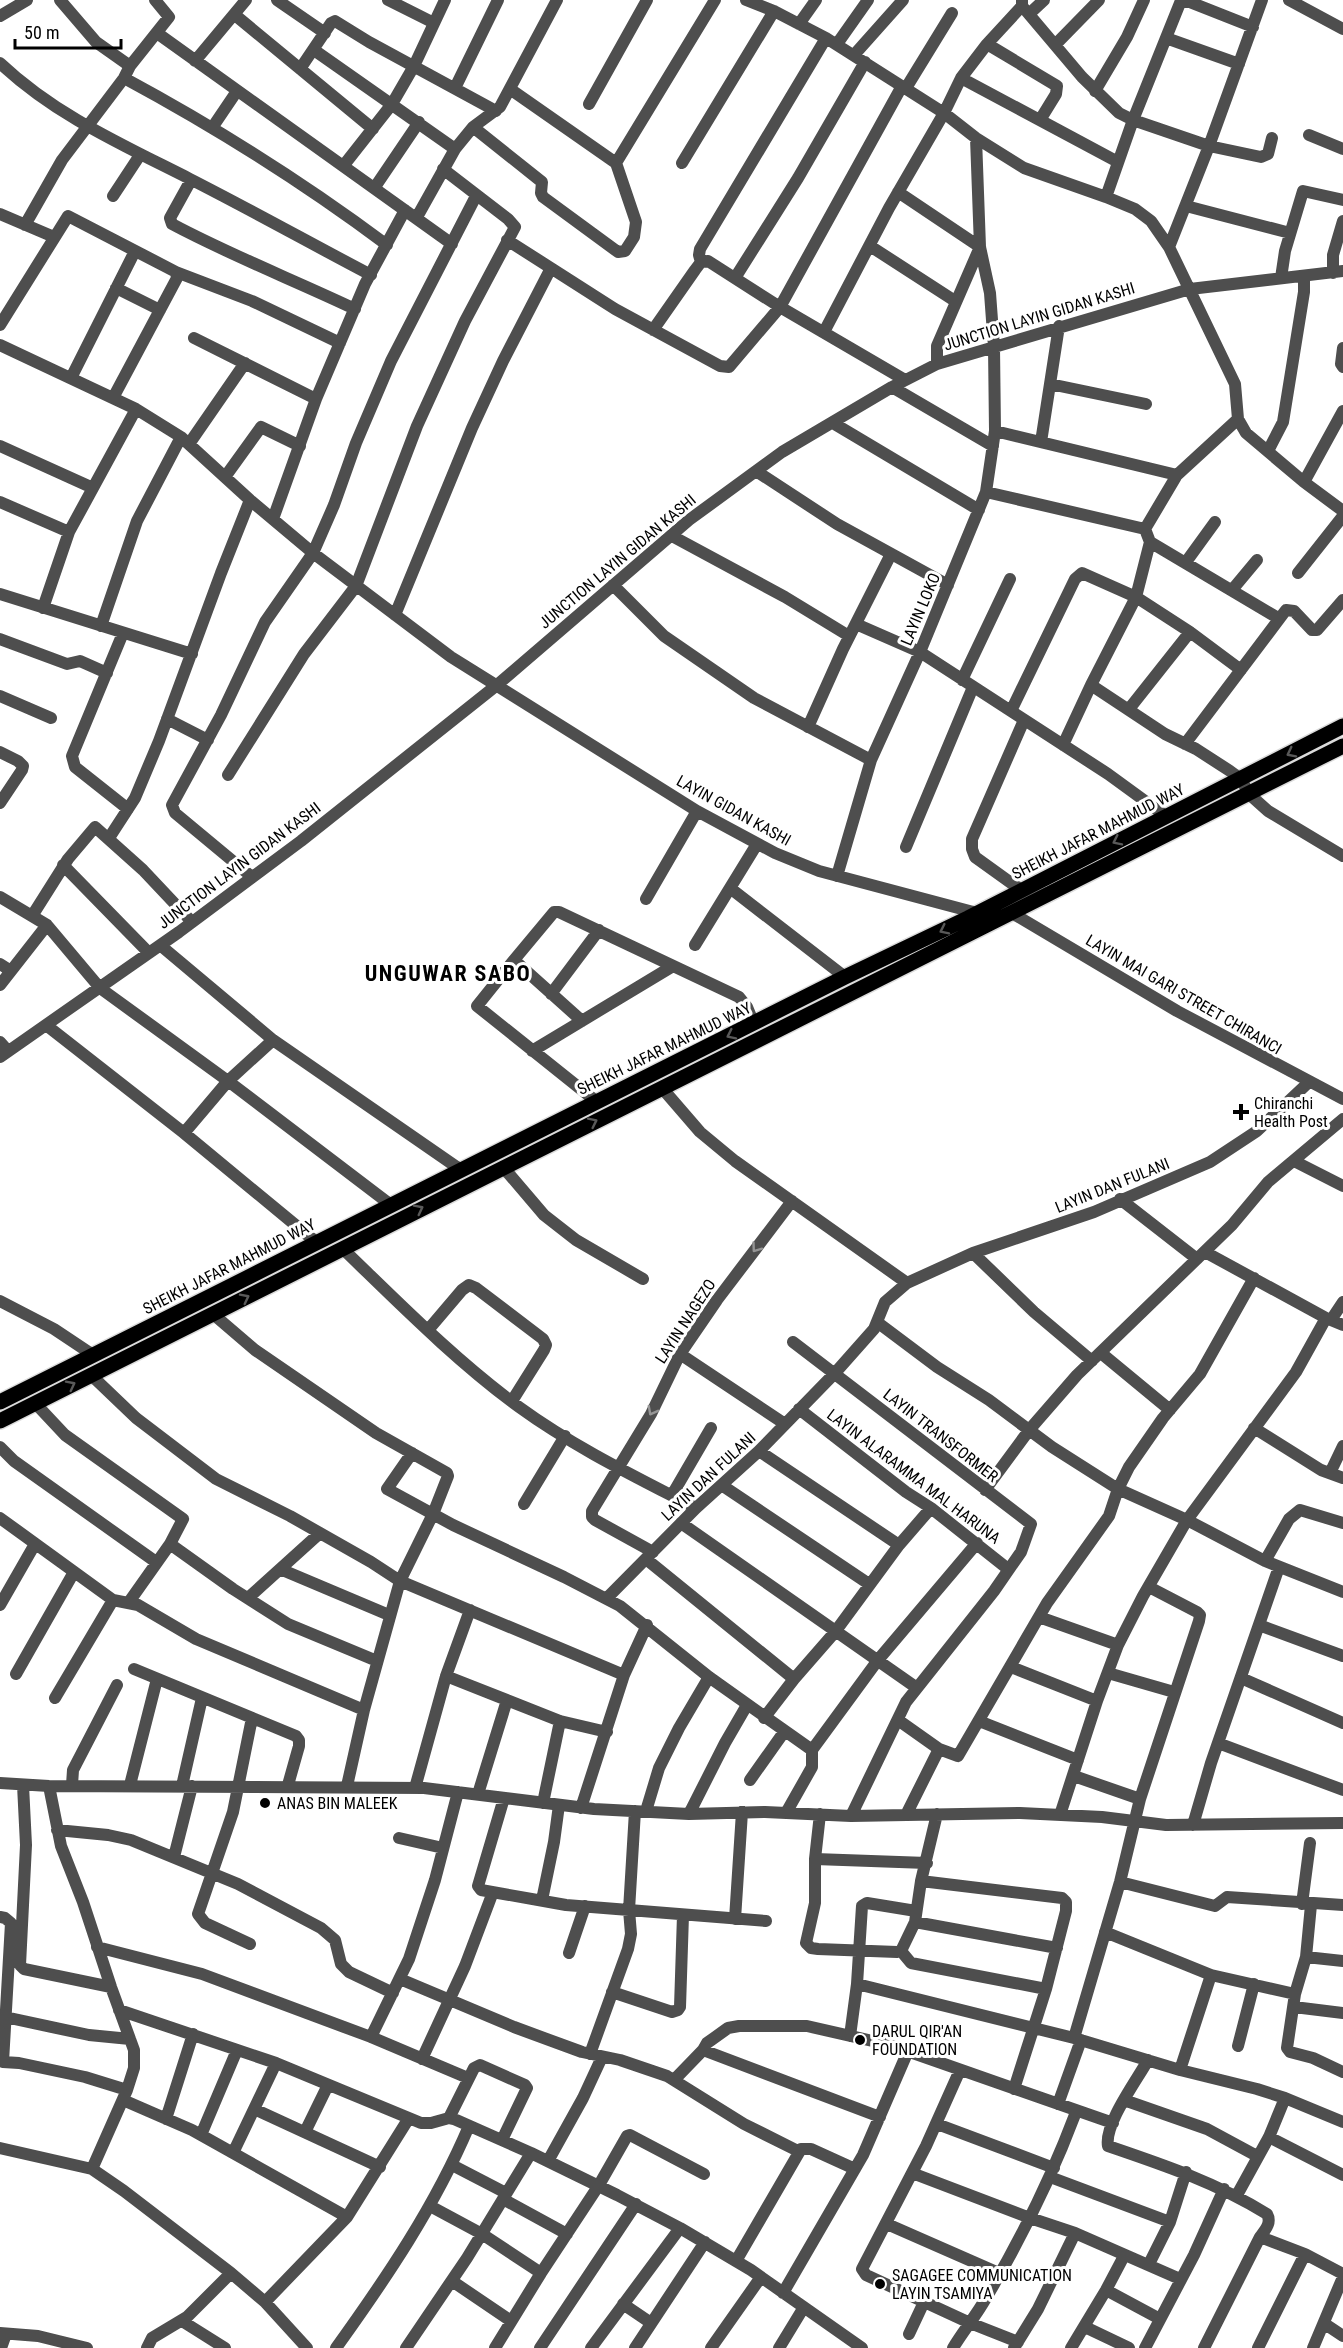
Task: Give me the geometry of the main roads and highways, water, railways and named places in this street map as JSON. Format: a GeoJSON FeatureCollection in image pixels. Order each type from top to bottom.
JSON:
{"type":"FeatureCollection","features":[{"type":"Feature","properties":{"kind":"main road","name":"SHEIKH JAFAR MAHMUD WAY"},"geometry":{"type":"LineString","coordinates":[[0,1402],[845,977],[977,913],[1343,726]]}},
{"type":"Feature","properties":{"kind":"main road","name":"SHEIKH JAFAR MAHMUD WAY"},"geometry":{"type":"LineString","coordinates":[[0,1421],[1343,746]]}},
{"type":"Feature","properties":{"kind":"place","name":"Chiranchi Health Post"},"geometry":{"type":"Point","coordinates":[1241,1112]}},
{"type":"Feature","properties":{"kind":"place","name":"ANAS BIN MALEEK"},"geometry":{"type":"Point","coordinates":[265,1803]}},
{"type":"Feature","properties":{"kind":"place","name":"DARUL QIR'AN FOUNDATION"},"geometry":{"type":"Point","coordinates":[860,2040]}},
{"type":"Feature","properties":{"kind":"place","name":"SAGAGEE COMMUNICATION LAYIN TSAMIYA"},"geometry":{"type":"Point","coordinates":[880,2284]}},
{"type":"Feature","properties":{"kind":"district","name":"UNGUWAR SABO"},"geometry":{"type":"Point","coordinates":[448,973]}}]}
